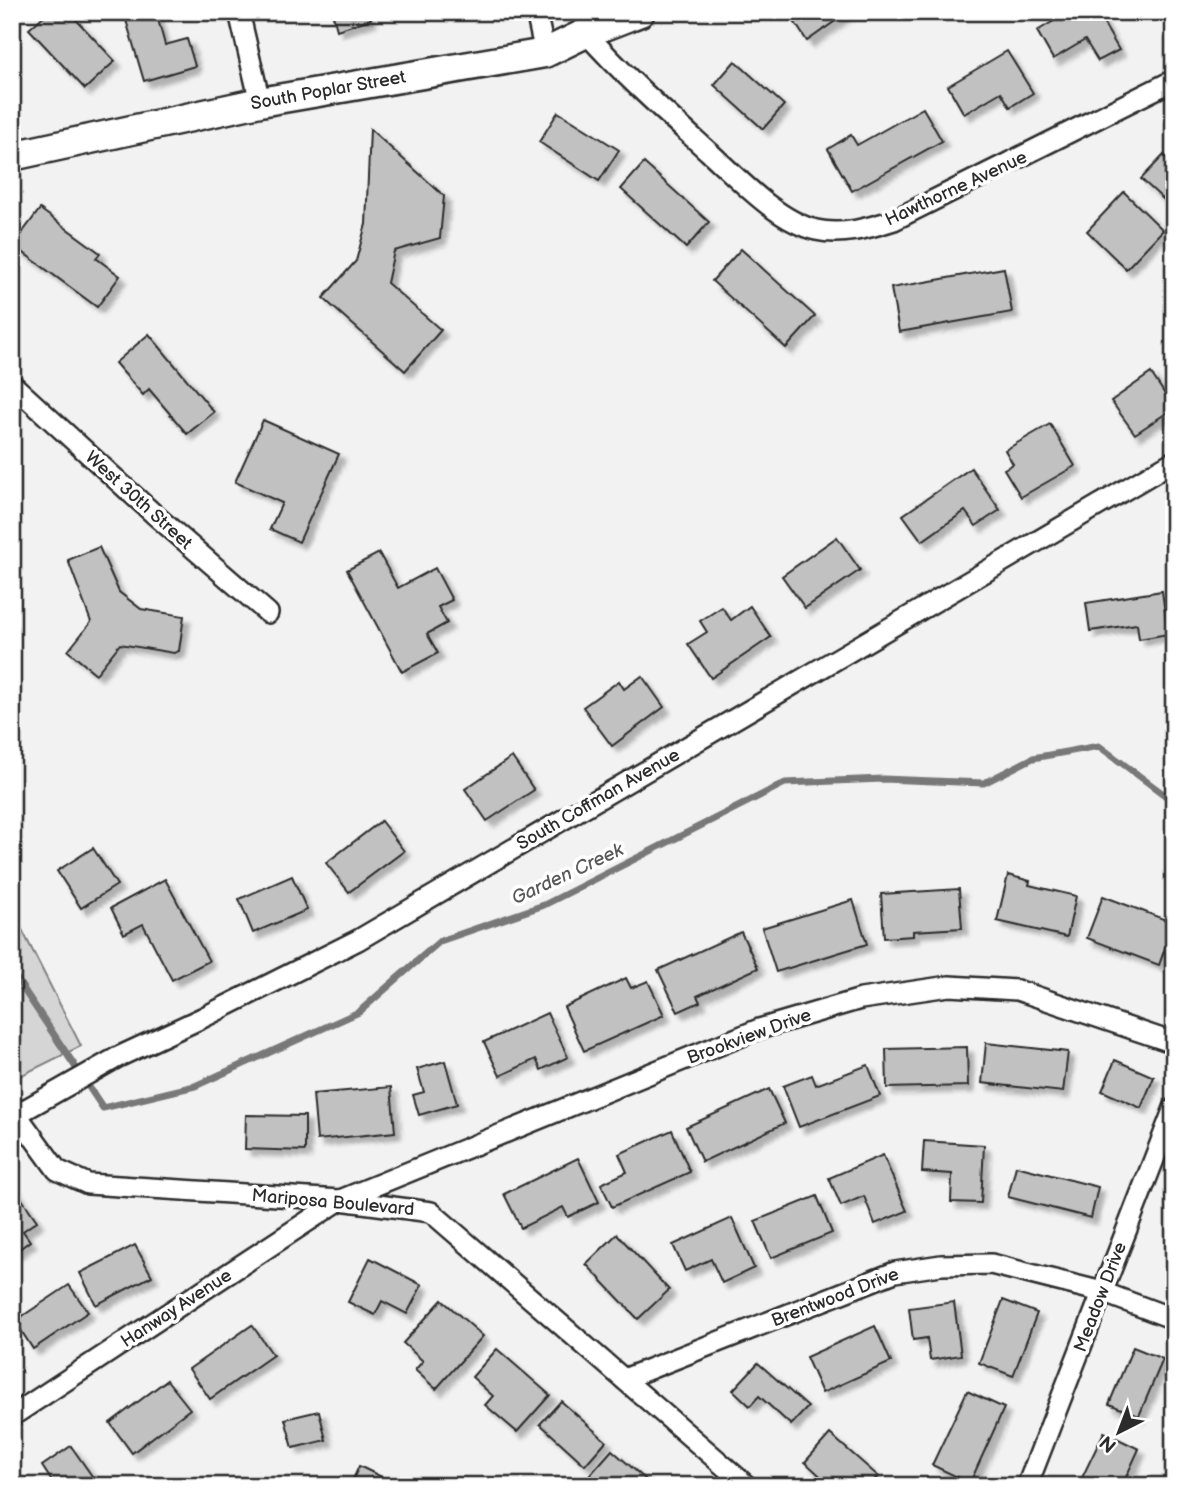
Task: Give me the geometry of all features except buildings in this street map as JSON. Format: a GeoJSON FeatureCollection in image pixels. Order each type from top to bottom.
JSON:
{"type":"FeatureCollection","features":[{"type":"Feature","properties":{"kind":"main road","name":"South Poplar Street"},"geometry":{"type":"LineString","coordinates":[[12,156],[260,102],[545,52],[640,12]]}},
{"type":"Feature","properties":{"kind":"street"},"geometry":{"type":"LineString","coordinates":[[239,12],[260,102]]}},
{"type":"Feature","properties":{"kind":"street"},"geometry":{"type":"LineString","coordinates":[[536,12],[545,52]]}},
{"type":"Feature","properties":{"kind":"street","name":"Hawthorne Avenue"},"geometry":{"type":"LineString","coordinates":[[586,33],[622,73],[752,192],[780,212],[817,230],[848,232],[894,220],[1174,80]]}},
{"type":"Feature","properties":{"kind":"street","name":"West 30th Street"},"geometry":{"type":"LineString","coordinates":[[12,384],[155,515],[268,613]]}},
{"type":"Feature","properties":{"kind":"street","name":"South Coffman Avenue"},"geometry":{"type":"LineString","coordinates":[[14,1116],[118,1057],[358,940],[1174,461]]}},
{"type":"Feature","properties":{"kind":"street","name":"Brookview Drive"},"geometry":{"type":"LineString","coordinates":[[340,1200],[759,1029],[861,999],[949,986],[1017,990],[1174,1043]]}},
{"type":"Feature","properties":{"kind":"street","name":"Meadow Drive"},"geometry":{"type":"LineString","coordinates":[[1027,1486],[1174,1108]]}},
{"type":"Feature","properties":{"kind":"street","name":"Mariposa Boulevard"},"geometry":{"type":"LineString","coordinates":[[14,1116],[57,1170],[88,1184],[340,1200],[431,1212],[747,1486]]}},
{"type":"Feature","properties":{"kind":"street","name":"Hanway Avenue"},"geometry":{"type":"LineString","coordinates":[[12,1416],[340,1200]]}},
{"type":"Feature","properties":{"kind":"street","name":"Brentwood Drive"},"geometry":{"type":"LineString","coordinates":[[624,1379],[895,1272],[941,1265],[991,1264],[1101,1292],[1174,1319]]}},
{"type":"Feature","properties":{"kind":"shaded area"},"geometry":{"type":"Polygon","coordinates":[[[12,910],[81,1046],[12,1080],[12,910]]]}},
{"type":"Feature","properties":{"kind":"waterway","name":"Garden Creek"},"geometry":{"type":"LineString","coordinates":[[12,972],[103,1108],[195,1086],[359,1012],[440,941],[544,905],[785,783],[883,779],[984,783],[1033,758],[1099,746],[1166,796],[1174,797]]}}]}
